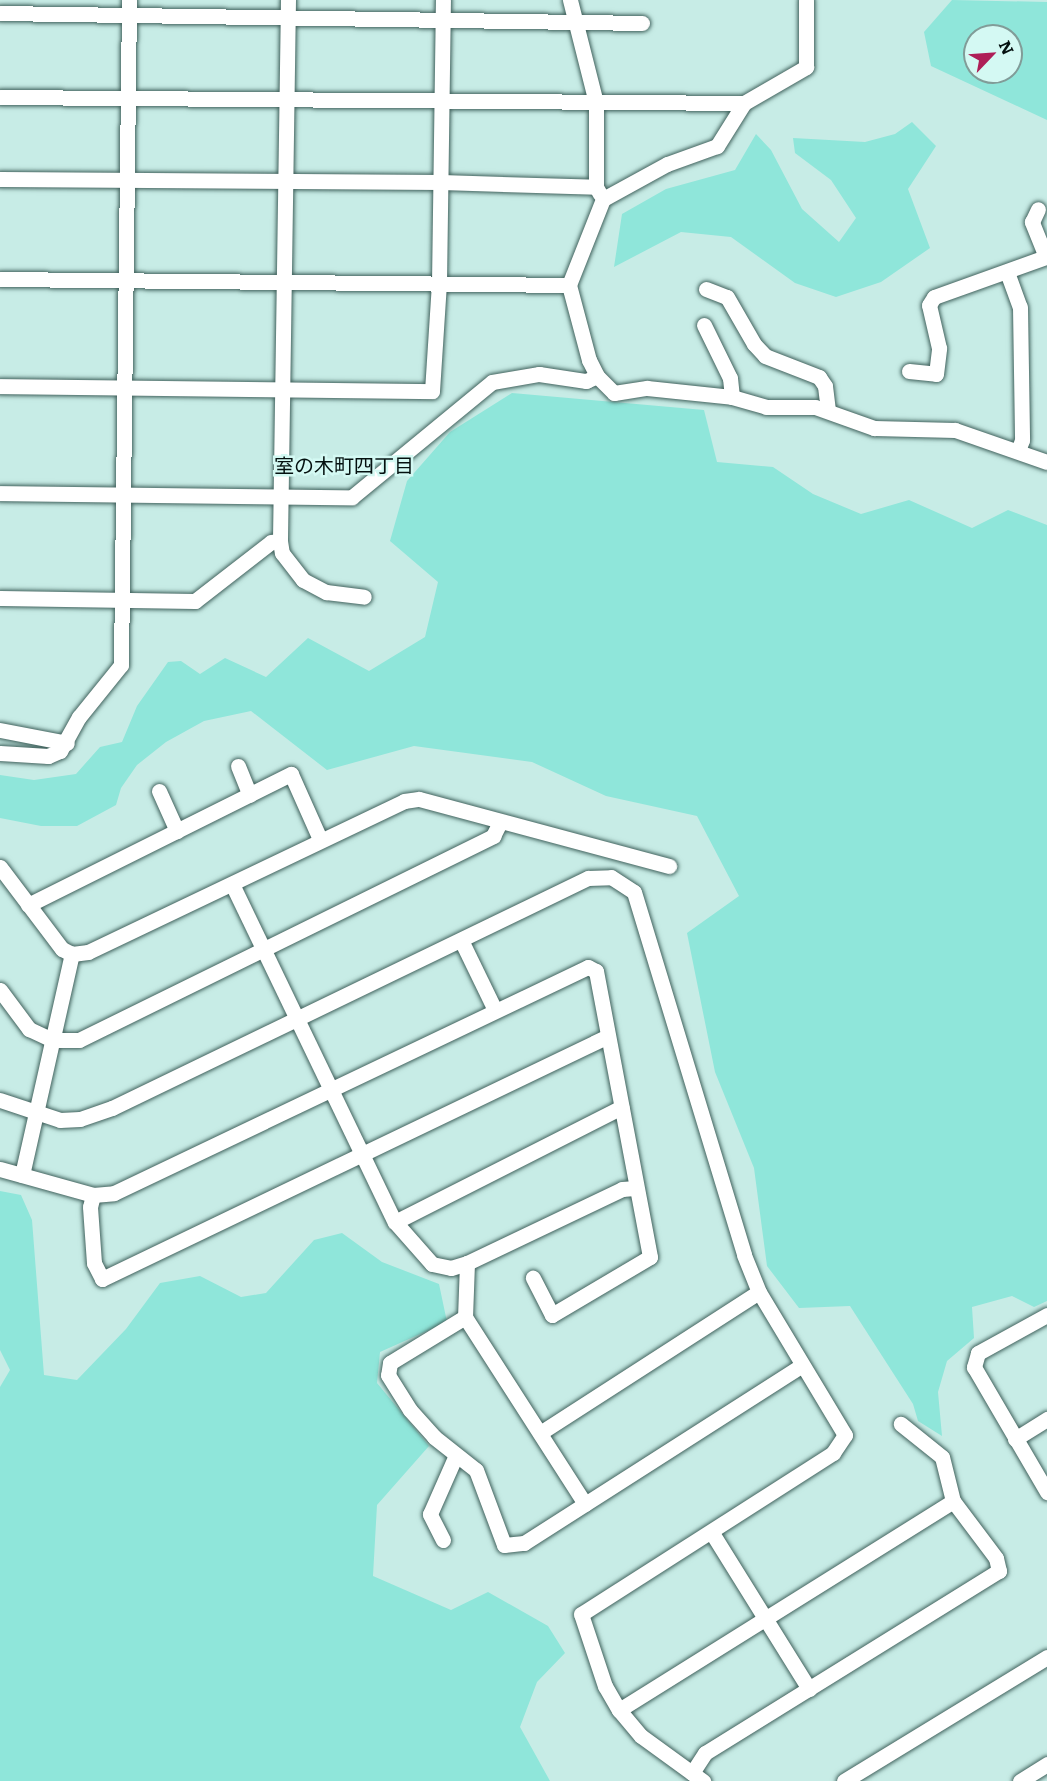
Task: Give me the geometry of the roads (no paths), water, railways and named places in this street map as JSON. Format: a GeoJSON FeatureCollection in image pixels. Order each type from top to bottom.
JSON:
{"type":"FeatureCollection","features":[{"type":"Feature","properties":{"kind":"street"},"geometry":{"type":"LineString","coordinates":[[288,0],[280,541],[282,553],[303,580],[326,592],[364,597]]}},
{"type":"Feature","properties":{"kind":"street"},"geometry":{"type":"LineString","coordinates":[[0,386],[284,388],[432,392],[439,283],[443,0]]}},
{"type":"Feature","properties":{"kind":"street"},"geometry":{"type":"LineString","coordinates":[[570,0],[596,104],[599,193],[569,285],[589,360],[597,376],[614,393],[647,388],[732,398],[766,407],[828,410],[874,428],[955,430],[1047,462]]}},
{"type":"Feature","properties":{"kind":"street"},"geometry":{"type":"LineString","coordinates":[[0,179],[441,182],[599,193],[717,146],[744,104],[806,67],[806,0]]}},
{"type":"Feature","properties":{"kind":"street"},"geometry":{"type":"LineString","coordinates":[[0,753],[48,756],[66,743],[79,717],[121,665],[129,8]]}},
{"type":"Feature","properties":{"kind":"street"},"geometry":{"type":"LineString","coordinates":[[0,13],[129,8],[287,18],[642,23]]}},
{"type":"Feature","properties":{"kind":"street"},"geometry":{"type":"LineString","coordinates":[[0,97],[744,104]]}},
{"type":"Feature","properties":{"kind":"street"},"geometry":{"type":"LineString","coordinates":[[909,371],[936,374],[939,348],[929,305],[934,297],[1046,257],[1032,222],[1038,209]]}},
{"type":"Feature","properties":{"kind":"street"},"geometry":{"type":"LineString","coordinates":[[1007,272],[1020,308],[1022,440],[1018,452]]}},
{"type":"Feature","properties":{"kind":"street"},"geometry":{"type":"LineString","coordinates":[[0,279],[284,280],[569,285]]}},
{"type":"Feature","properties":{"kind":"street"},"geometry":{"type":"LineString","coordinates":[[706,290],[727,297],[754,344],[765,356],[819,377],[825,386],[828,410]]}},
{"type":"Feature","properties":{"kind":"street"},"geometry":{"type":"LineString","coordinates":[[704,325],[730,378],[732,398]]}},
{"type":"Feature","properties":{"kind":"street"},"geometry":{"type":"LineString","coordinates":[[0,493],[282,497],[358,495],[448,415],[492,382],[539,374],[586,381],[597,376]]}},
{"type":"Feature","properties":{"kind":"street"},"geometry":{"type":"LineString","coordinates":[[0,598],[195,601],[271,542],[280,541]]}},
{"type":"Feature","properties":{"kind":"street"},"geometry":{"type":"LineString","coordinates":[[0,730],[66,743]]}},
{"type":"Feature","properties":{"kind":"street"},"geometry":{"type":"LineString","coordinates":[[238,766],[250,795]]}},
{"type":"Feature","properties":{"kind":"street"},"geometry":{"type":"LineString","coordinates":[[28,905],[291,774],[320,839]]}},
{"type":"Feature","properties":{"kind":"street"},"geometry":{"type":"LineString","coordinates":[[159,791],[177,831]]}},
{"type":"Feature","properties":{"kind":"street"},"geometry":{"type":"LineString","coordinates":[[0,867],[62,949],[72,954],[88,951],[404,801],[419,799],[669,867]]}},
{"type":"Feature","properties":{"kind":"street"},"geometry":{"type":"LineString","coordinates":[[0,990],[29,1029],[53,1040],[79,1040],[493,836],[500,822]]}},
{"type":"Feature","properties":{"kind":"street"},"geometry":{"type":"LineString","coordinates":[[611,877],[617,854]]}},
{"type":"Feature","properties":{"kind":"street"},"geometry":{"type":"LineString","coordinates":[[0,1100],[60,1120],[80,1119],[111,1108],[588,878],[611,877],[634,892],[641,908],[744,1255],[759,1292],[802,1365],[842,1423],[845,1435],[842,1444],[712,1533],[581,1614],[605,1686],[619,1710],[641,1736],[697,1777],[705,1753],[999,1571],[996,1558],[953,1501],[942,1457],[901,1424]]}},
{"type":"Feature","properties":{"kind":"street"},"geometry":{"type":"LineString","coordinates":[[232,884],[395,1222],[432,1264],[451,1268],[467,1263],[622,1189],[635,1188]]}},
{"type":"Feature","properties":{"kind":"street"},"geometry":{"type":"LineString","coordinates":[[461,940],[495,1010]]}},
{"type":"Feature","properties":{"kind":"street"},"geometry":{"type":"LineString","coordinates":[[22,1175],[72,954]]}},
{"type":"Feature","properties":{"kind":"street"},"geometry":{"type":"LineString","coordinates":[[0,1169],[93,1195],[114,1193],[588,967],[596,971],[635,1188],[650,1257],[552,1315],[533,1278]]}},
{"type":"Feature","properties":{"kind":"street"},"geometry":{"type":"LineString","coordinates":[[93,1195],[90,1207],[94,1263],[102,1279],[363,1156],[608,1036]]}},
{"type":"Feature","properties":{"kind":"street"},"geometry":{"type":"LineString","coordinates":[[395,1222],[622,1107]]}},
{"type":"Feature","properties":{"kind":"street"},"geometry":{"type":"LineString","coordinates":[[467,1263],[465,1317],[585,1504]]}},
{"type":"Feature","properties":{"kind":"street"},"geometry":{"type":"LineString","coordinates":[[540,1433],[759,1292]]}},
{"type":"Feature","properties":{"kind":"street"},"geometry":{"type":"LineString","coordinates":[[1047,1315],[978,1353],[974,1367],[1047,1492]]}},
{"type":"Feature","properties":{"kind":"street"},"geometry":{"type":"LineString","coordinates":[[465,1317],[390,1363],[388,1375],[410,1410],[480,1478],[504,1545],[524,1543],[802,1365]]}},
{"type":"Feature","properties":{"kind":"street"},"geometry":{"type":"LineString","coordinates":[[1015,1439],[1047,1419]]}},
{"type":"Feature","properties":{"kind":"street"},"geometry":{"type":"LineString","coordinates":[[442,1539],[430,1514],[456,1455]]}},
{"type":"Feature","properties":{"kind":"street"},"geometry":{"type":"LineString","coordinates":[[619,1710],[953,1501]]}},
{"type":"Feature","properties":{"kind":"street"},"geometry":{"type":"LineString","coordinates":[[712,1533],[809,1689]]}},
{"type":"Feature","properties":{"kind":"street"},"geometry":{"type":"LineString","coordinates":[[844,1781],[1047,1657]]}},
{"type":"Feature","properties":{"kind":"street"},"geometry":{"type":"LineString","coordinates":[[1020,1781],[1047,1764]]}},
{"type":"Feature","properties":{"kind":"district","name":"室の木町四丁目"},"geometry":{"type":"Point","coordinates":[344,464]}}]}
